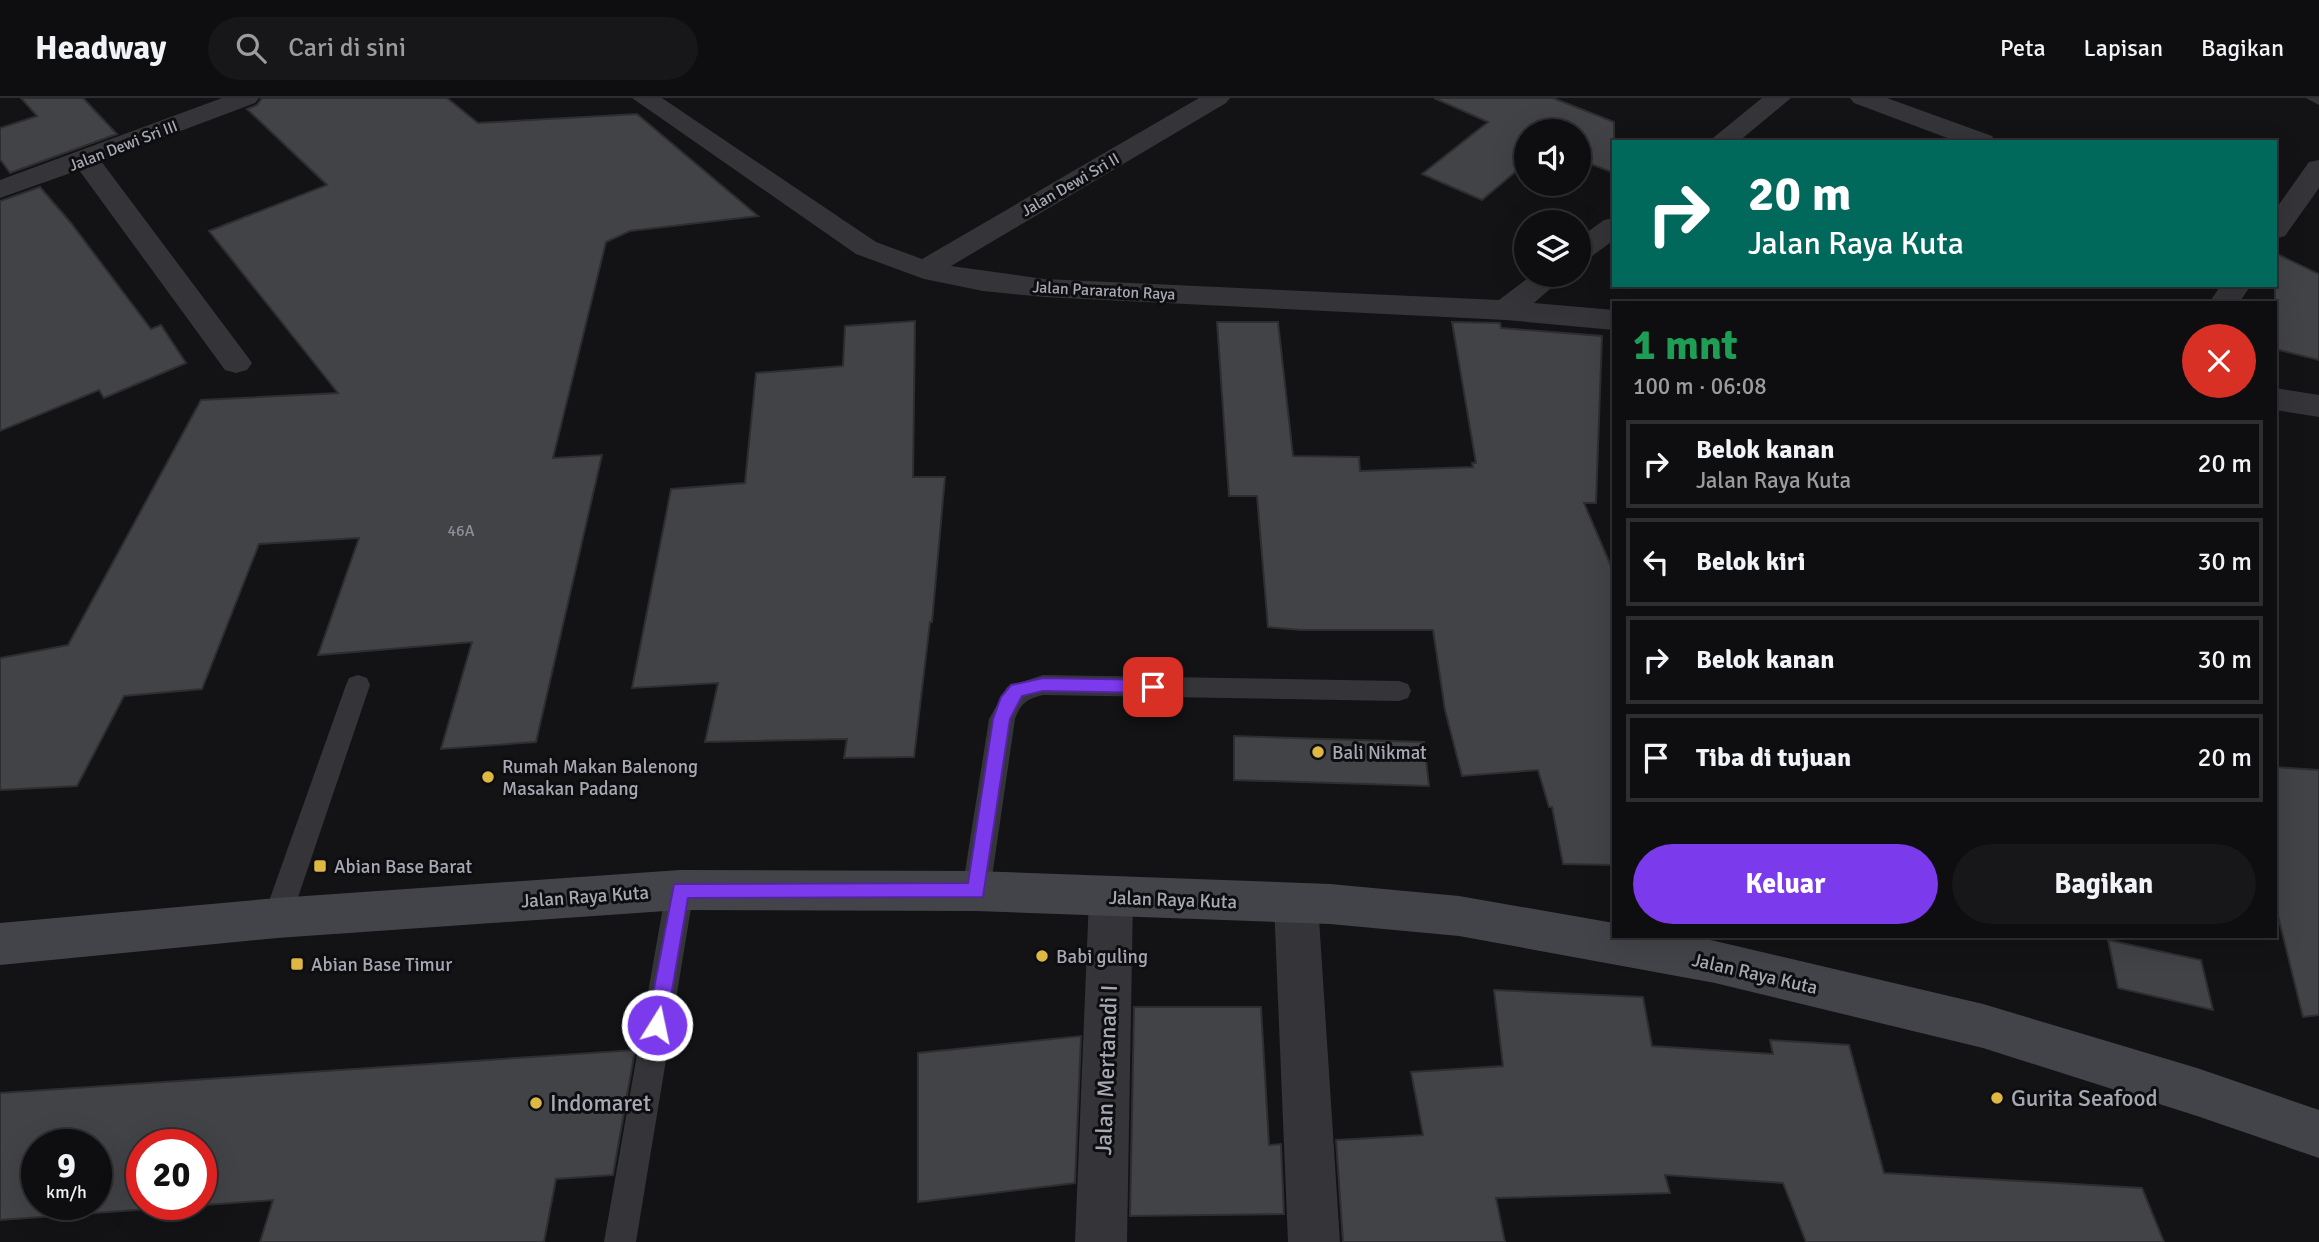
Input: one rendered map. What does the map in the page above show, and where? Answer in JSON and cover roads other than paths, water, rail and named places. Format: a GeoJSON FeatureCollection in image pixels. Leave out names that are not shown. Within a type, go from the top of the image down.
{"type":"FeatureCollection","features":[{"type":"Feature","properties":{"kind":"main road","name":"Jalan Raya Kuta"},"geometry":{"type":"LineString","coordinates":[[0,944],[277,918],[680,890],[976,891],[1296,903],[1459,916],[1715,962],[1983,1026],[2197,1092],[2319,1134]]}},
{"type":"Feature","properties":{"kind":"street","name":"Jalan Dewi Sri III"},"geometry":{"type":"LineString","coordinates":[[2,187],[86,160],[246,98]]}},
{"type":"Feature","properties":{"kind":"street","name":"Jalan Pararaton Raya"},"geometry":{"type":"LineString","coordinates":[[645,98],[866,248],[923,270],[983,282],[1044,288],[1506,310],[1612,320]]}},
{"type":"Feature","properties":{"kind":"street","name":"Jalan Dewi Sri II"},"geometry":{"type":"LineString","coordinates":[[923,270],[1217,98]]}},
{"type":"Feature","properties":{"kind":"street"},"geometry":{"type":"LineString","coordinates":[[1724,140],[1778,98]]}},
{"type":"Feature","properties":{"kind":"street"},"geometry":{"type":"LineString","coordinates":[[1863,98],[1978,140]]}},
{"type":"Feature","properties":{"kind":"street"},"geometry":{"type":"LineString","coordinates":[[86,160],[236,362]]}},
{"type":"Feature","properties":{"kind":"street"},"geometry":{"type":"LineString","coordinates":[[2277,227],[2319,168]]}},
{"type":"Feature","properties":{"kind":"street"},"geometry":{"type":"LineString","coordinates":[[1591,243],[1612,228]]}},
{"type":"Feature","properties":{"kind":"street"},"geometry":{"type":"LineString","coordinates":[[1506,310],[1536,287]]}},
{"type":"Feature","properties":{"kind":"street"},"geometry":{"type":"LineString","coordinates":[[2277,399],[2319,406]]}},
{"type":"Feature","properties":{"kind":"street","name":"Jalan Mertanadi I"},"geometry":{"type":"LineString","coordinates":[[1101,1242],[1111,898]]}},
{"type":"Feature","properties":{"kind":"street"},"geometry":{"type":"LineString","coordinates":[[1296,903],[1314,1242]]}},
{"type":"Feature","properties":{"kind":"lane"},"geometry":{"type":"LineString","coordinates":[[277,918],[358,685]]}},
{"type":"Feature","properties":{"kind":"lane"},"geometry":{"type":"LineString","coordinates":[[976,891],[1002,719],[1007,702],[1017,690],[1043,685],[1399,691]]}},
{"type":"Feature","properties":{"kind":"lane"},"geometry":{"type":"LineString","coordinates":[[620,1242],[680,890]]}},
{"type":"Feature","properties":{"kind":"place","name":"Bali Nikmat"},"geometry":{"type":"Point","coordinates":[1318,752]}},
{"type":"Feature","properties":{"kind":"place","name":"Rumah Makan Balenong Masakan Padang"},"geometry":{"type":"Point","coordinates":[488,777]}},
{"type":"Feature","properties":{"kind":"place","name":"Abian Base Barat"},"geometry":{"type":"Point","coordinates":[320,866]}},
{"type":"Feature","properties":{"kind":"place","name":"Babi guling"},"geometry":{"type":"Point","coordinates":[1042,956]}},
{"type":"Feature","properties":{"kind":"place","name":"Abian Base Timur"},"geometry":{"type":"Point","coordinates":[297,964]}},
{"type":"Feature","properties":{"kind":"place","name":"Gurita Seafood"},"geometry":{"type":"Point","coordinates":[1997,1098]}},
{"type":"Feature","properties":{"kind":"place","name":"Indomaret"},"geometry":{"type":"Point","coordinates":[536,1103]}}]}
